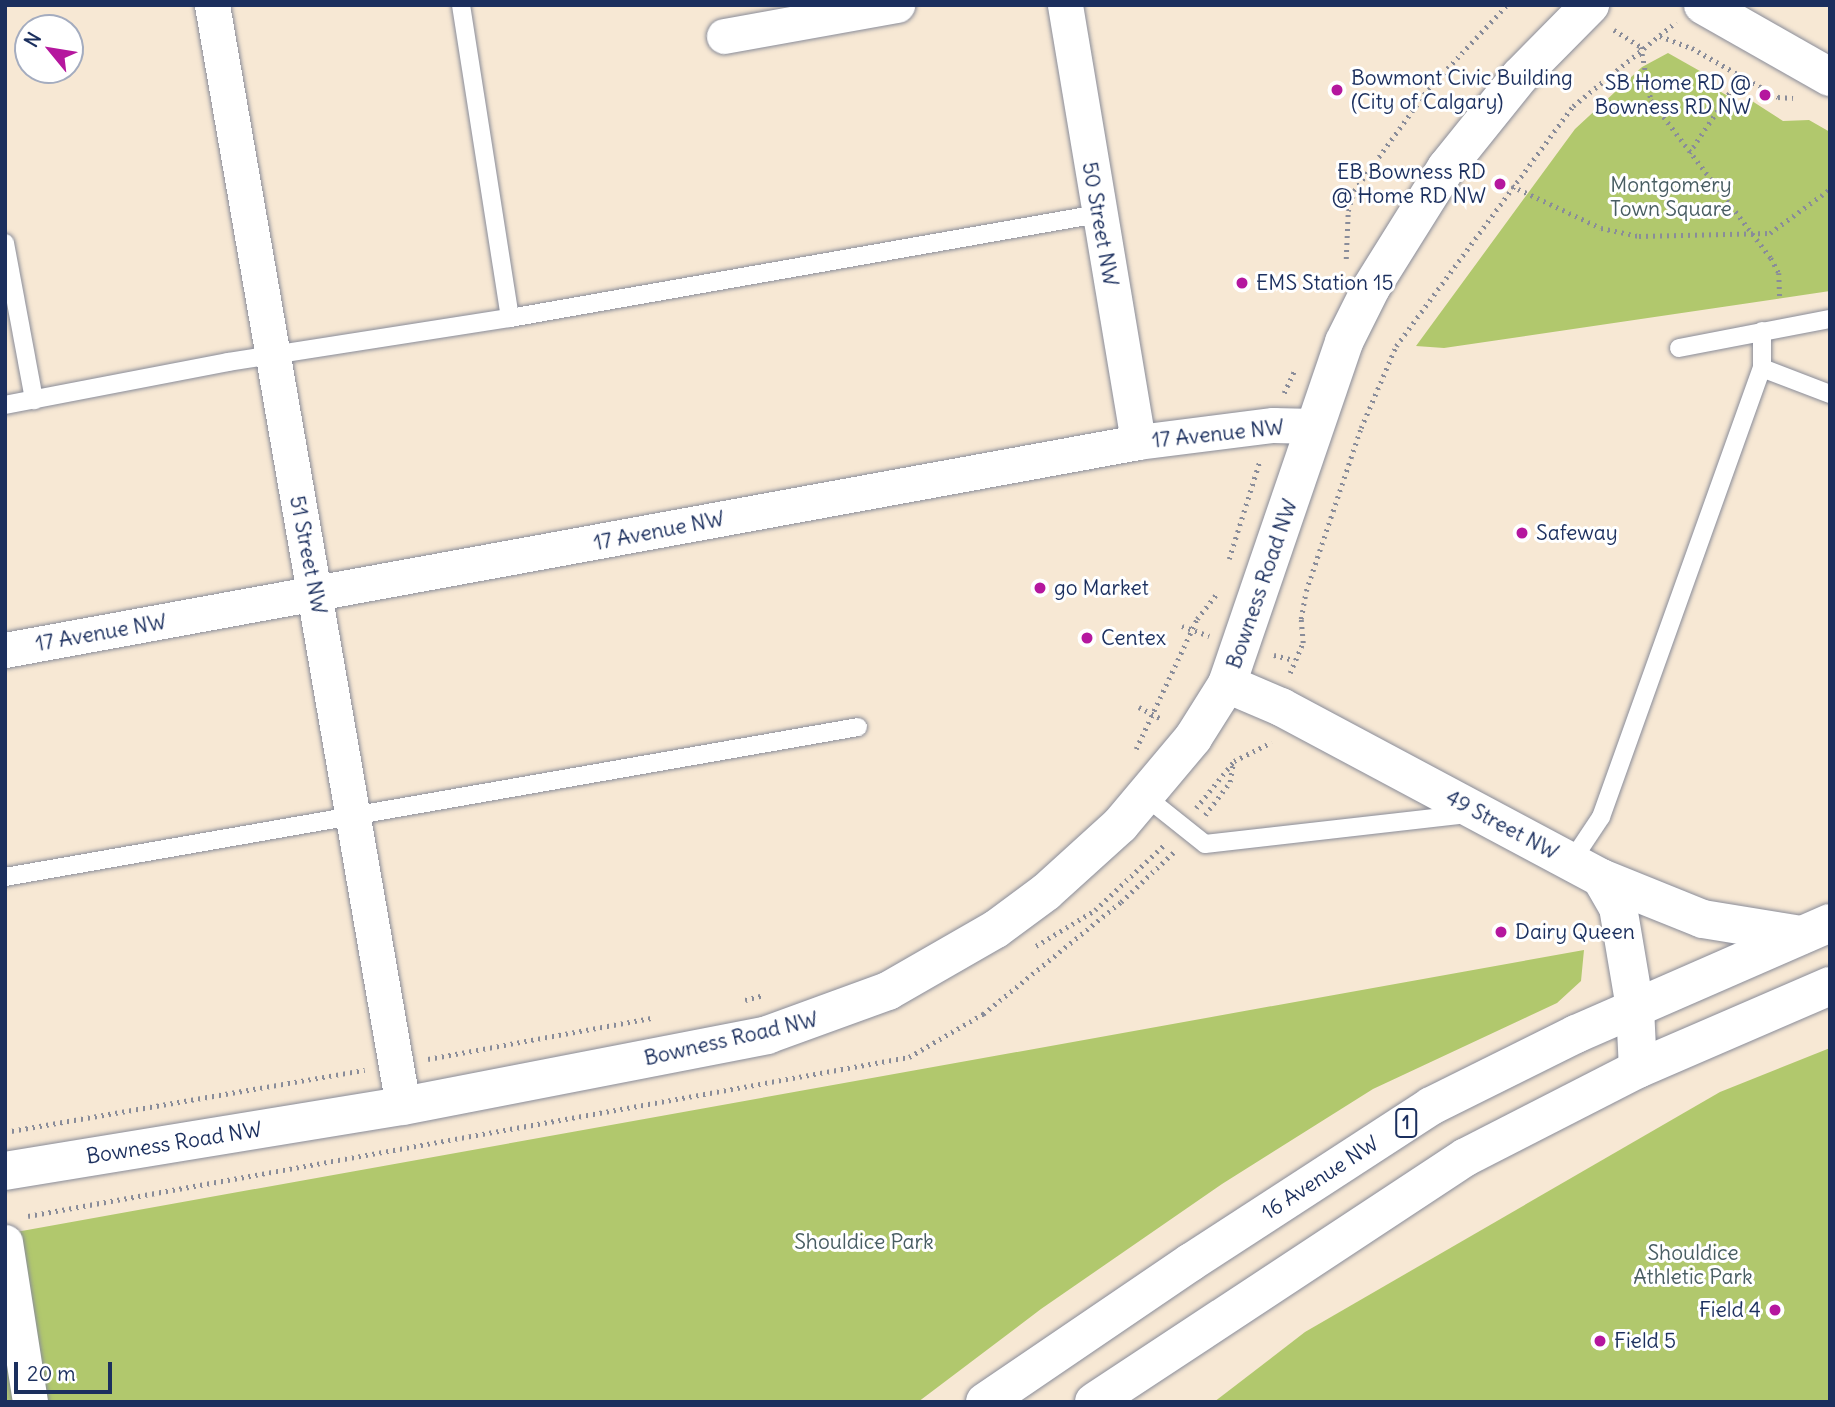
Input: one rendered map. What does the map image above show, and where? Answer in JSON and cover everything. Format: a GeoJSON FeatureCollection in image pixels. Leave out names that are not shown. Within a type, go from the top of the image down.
{"type":"FeatureCollection","features":[{"type":"Feature","properties":{"kind":"main road","name":"Bowness Road NW"},"geometry":{"type":"LineString","coordinates":[[5,1171],[403,1106],[766,1035],[830,1015],[899,985],[996,929],[1093,851],[1146,797],[1227,684],[1344,342],[1404,230],[1446,169],[1520,76],[1590,5]]}},
{"type":"Feature","properties":{"kind":"main road"},"geometry":{"type":"LineString","coordinates":[[1703,5],[1816,88]]}},
{"type":"Feature","properties":{"kind":"main road","name":"49 Street NW"},"geometry":{"type":"LineString","coordinates":[[1227,684],[1281,707],[1586,870],[1703,919],[1816,929]]}},
{"type":"Feature","properties":{"kind":"main road"},"geometry":{"type":"LineString","coordinates":[[1586,870],[1618,907],[1635,1008],[1638,1069]]}},
{"type":"Feature","properties":{"kind":"main road","name":"16 Avenue NW"},"geometry":{"type":"LineString","coordinates":[[985,1402],[1191,1262],[1431,1106],[1635,1008],[1816,929]]}},
{"type":"Feature","properties":{"kind":"main road"},"geometry":{"type":"LineString","coordinates":[[1094,1402],[1466,1157],[1638,1069],[1830,986]]}},
{"type":"Feature","properties":{"kind":"street","name":"51 Street NW"},"geometry":{"type":"LineString","coordinates":[[212,5],[270,355],[316,595],[403,1106]]}},
{"type":"Feature","properties":{"kind":"street"},"geometry":{"type":"LineString","coordinates":[[724,36],[897,5]]}},
{"type":"Feature","properties":{"kind":"street","name":"50 Street NW"},"geometry":{"type":"LineString","coordinates":[[1065,5],[1138,442]]}},
{"type":"Feature","properties":{"kind":"street","name":"17 Avenue NW"},"geometry":{"type":"LineString","coordinates":[[5,650],[1138,442],[1273,425],[1315,426]]}},
{"type":"Feature","properties":{"kind":"street"},"geometry":{"type":"LineString","coordinates":[[5,1242],[30,1402]]}},
{"type":"Feature","properties":{"kind":"lane"},"geometry":{"type":"LineString","coordinates":[[461,5],[510,318]]}},
{"type":"Feature","properties":{"kind":"lane"},"geometry":{"type":"LineString","coordinates":[[5,405],[270,355],[510,318],[1098,214]]}},
{"type":"Feature","properties":{"kind":"lane"},"geometry":{"type":"LineString","coordinates":[[5,243],[34,400]]}},
{"type":"Feature","properties":{"kind":"lane"},"geometry":{"type":"LineString","coordinates":[[1679,348],[1830,319]]}},
{"type":"Feature","properties":{"kind":"lane"},"geometry":{"type":"LineString","coordinates":[[1586,870],[1601,817],[1762,368],[1762,331]]}},
{"type":"Feature","properties":{"kind":"lane"},"geometry":{"type":"LineString","coordinates":[[1762,368],[1830,394]]}},
{"type":"Feature","properties":{"kind":"lane"},"geometry":{"type":"LineString","coordinates":[[5,877],[858,727]]}},
{"type":"Feature","properties":{"kind":"lane"},"geometry":{"type":"LineString","coordinates":[[1146,797],[1205,844],[1479,813]]}},
{"type":"Feature","properties":{"kind":"path"},"geometry":{"type":"LineString","coordinates":[[1341,271],[1354,191],[1428,89],[1507,5]]}},
{"type":"Feature","properties":{"kind":"path"},"geometry":{"type":"LineString","coordinates":[[1294,660],[1303,643],[1301,619],[1310,578],[1361,428],[1396,346],[1573,106],[1641,47],[1659,36],[1672,38],[1778,97],[1816,88]]}},
{"type":"Feature","properties":{"kind":"path"},"geometry":{"type":"LineString","coordinates":[[1641,47],[1651,100],[1779,273],[1780,300]]}},
{"type":"Feature","properties":{"kind":"path"},"geometry":{"type":"LineString","coordinates":[[1689,153],[1734,86]]}},
{"type":"Feature","properties":{"kind":"path"},"geometry":{"type":"LineString","coordinates":[[1512,186],[1601,228],[1639,236],[1754,236],[1770,233],[1830,189]]}},
{"type":"Feature","properties":{"kind":"path"},"geometry":{"type":"LineString","coordinates":[[1282,398],[1300,358]]}},
{"type":"Feature","properties":{"kind":"path"},"geometry":{"type":"LineString","coordinates":[[1225,571],[1252,484]]}},
{"type":"Feature","properties":{"kind":"path"},"geometry":{"type":"LineString","coordinates":[[1132,757],[1197,619],[1216,597],[1221,584]]}},
{"type":"Feature","properties":{"kind":"path"},"geometry":{"type":"LineString","coordinates":[[1234,761],[1273,742]]}},
{"type":"Feature","properties":{"kind":"path"},"geometry":{"type":"LineString","coordinates":[[734,1002],[769,994]]}},
{"type":"Feature","properties":{"kind":"path"},"geometry":{"type":"LineString","coordinates":[[422,1060],[663,1016]]}},
{"type":"Feature","properties":{"kind":"path"},"geometry":{"type":"LineString","coordinates":[[5,1132],[366,1070]]}},
{"type":"Feature","properties":{"kind":"green space","name":"Montgomery Town Square"},"geometry":{"type":"Polygon","coordinates":[[[1668,53],[1714,79],[1711,86],[1748,108],[1752,101],[1783,121],[1809,120],[1830,132],[1830,291],[1444,348],[1416,346],[1575,129],[1642,67],[1668,53]]]}},
{"type":"Feature","properties":{"kind":"green space","name":"Shouldice Park"},"geometry":{"type":"Polygon","coordinates":[[[1584,950],[1581,981],[1557,1003],[1373,1089],[1222,1184],[1041,1309],[918,1402],[5,1402],[5,1234],[1584,950]]]}},
{"type":"Feature","properties":{"kind":"green space","name":"Shouldice Athletic Park"},"geometry":{"type":"Polygon","coordinates":[[[1830,1048],[1830,1402],[1214,1402],[1305,1332],[1720,1092],[1830,1048]]]}},
{"type":"Feature","properties":{"kind":"place","name":"Bowmont Civic Building (City of Calgary)"},"geometry":{"type":"Point","coordinates":[1337,90]}},
{"type":"Feature","properties":{"kind":"place","name":"SB Home RD @ Bowness RD NW"},"geometry":{"type":"Point","coordinates":[1765,95]}},
{"type":"Feature","properties":{"kind":"place","name":"EB Bowness RD @ Home RD NW"},"geometry":{"type":"Point","coordinates":[1500,184]}},
{"type":"Feature","properties":{"kind":"place","name":"EMS Station 15"},"geometry":{"type":"Point","coordinates":[1242,283]}},
{"type":"Feature","properties":{"kind":"place","name":"Safeway"},"geometry":{"type":"Point","coordinates":[1522,533]}},
{"type":"Feature","properties":{"kind":"place","name":"go Market"},"geometry":{"type":"Point","coordinates":[1040,588]}},
{"type":"Feature","properties":{"kind":"place","name":"Centex"},"geometry":{"type":"Point","coordinates":[1087,638]}},
{"type":"Feature","properties":{"kind":"place","name":"Dairy Queen"},"geometry":{"type":"Point","coordinates":[1501,932]}},
{"type":"Feature","properties":{"kind":"place","name":"Field 4"},"geometry":{"type":"Point","coordinates":[1775,1310]}},
{"type":"Feature","properties":{"kind":"place","name":"Field 5"},"geometry":{"type":"Point","coordinates":[1600,1341]}}]}
